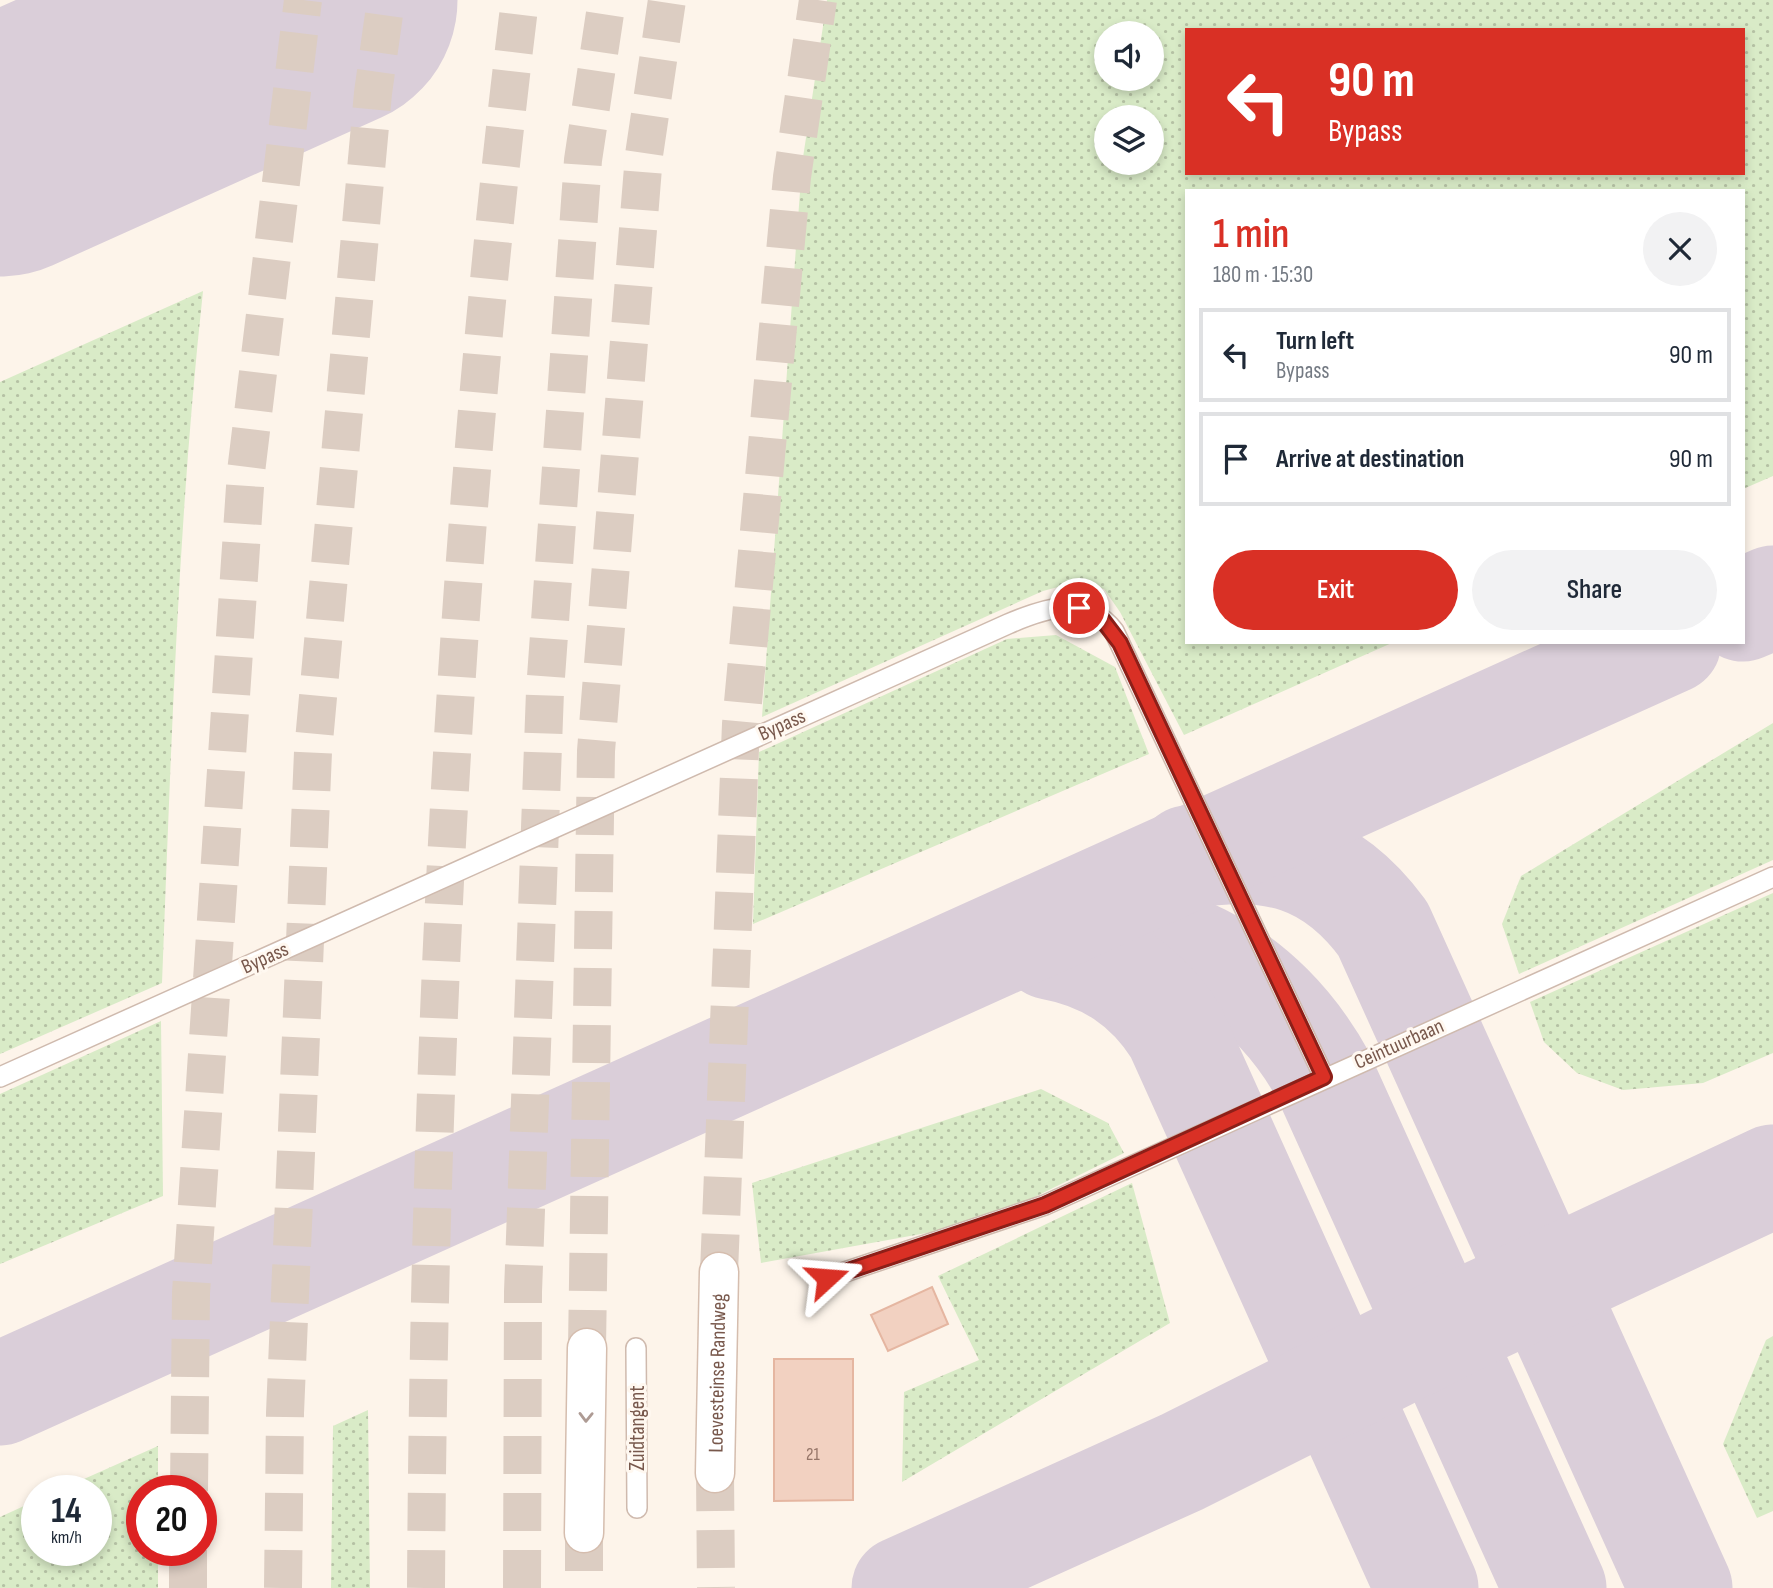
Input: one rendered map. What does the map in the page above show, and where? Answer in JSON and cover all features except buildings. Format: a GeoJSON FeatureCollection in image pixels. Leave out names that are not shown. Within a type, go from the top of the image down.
{"type":"FeatureCollection","features":[{"type":"Feature","properties":{"kind":"street","name":"Loevesteinse Randweg"},"geometry":{"type":"LineString","coordinates":[[715,1473],[719,1272]]}},
{"type":"Feature","properties":{"kind":"street"},"geometry":{"type":"LineString","coordinates":[[584,1533],[587,1348]]}},
{"type":"Feature","properties":{"kind":"lane","name":"Bypass"},"geometry":{"type":"LineString","coordinates":[[0,1077],[995,630],[1040,612],[1067,607],[1098,614],[1114,631],[1324,1077]]}},
{"type":"Feature","properties":{"kind":"lane","name":"Ceintuurbaan"},"geometry":{"type":"LineString","coordinates":[[827,1278],[1045,1205],[1773,877]]}},
{"type":"Feature","properties":{"kind":"lane","name":"Zuidtangent"},"geometry":{"type":"LineString","coordinates":[[636,1349],[637,1508]]}},
{"type":"Feature","properties":{"kind":"green space"},"geometry":{"type":"Polygon","coordinates":[[[827,0],[1773,0],[1773,476],[1745,488],[1745,189],[1185,189],[1185,644],[1389,644],[1184,735],[1120,612],[1104,589],[1073,583],[1043,591],[762,717],[802,164],[827,0]]]}},
{"type":"Feature","properties":{"kind":"green space"},"geometry":{"type":"Polygon","coordinates":[[[203,291],[181,550],[162,983],[0,1054],[0,382],[203,291]]]}},
{"type":"Feature","properties":{"kind":"green space"},"geometry":{"type":"Polygon","coordinates":[[[1056,635],[1115,667],[1149,754],[753,924],[759,752],[1007,639],[1056,635]]]}},
{"type":"Feature","properties":{"kind":"green space"},"geometry":{"type":"Polygon","coordinates":[[[1773,723],[1773,860],[1519,974],[1502,924],[1521,876],[1773,723]]]}},
{"type":"Feature","properties":{"kind":"green space"},"geometry":{"type":"Polygon","coordinates":[[[1773,893],[1773,1053],[1703,1083],[1623,1090],[1577,1073],[1544,1042],[1530,1002],[1773,893]]]}},
{"type":"Feature","properties":{"kind":"green space"},"geometry":{"type":"Polygon","coordinates":[[[161,1021],[163,1196],[0,1264],[0,1094],[161,1021]]]}},
{"type":"Feature","properties":{"kind":"green space"},"geometry":{"type":"Polygon","coordinates":[[[1041,1089],[1108,1123],[1124,1153],[982,1223],[761,1263],[752,1183],[1041,1089]]]}},
{"type":"Feature","properties":{"kind":"green space"},"geometry":{"type":"Polygon","coordinates":[[[1132,1183],[1170,1323],[902,1482],[904,1392],[979,1360],[938,1276],[1132,1183]]]}},
{"type":"Feature","properties":{"kind":"green space"},"geometry":{"type":"Polygon","coordinates":[[[1773,1336],[1773,1511],[1757,1518],[1723,1444],[1766,1340],[1773,1336]]]}},
{"type":"Feature","properties":{"kind":"green space"},"geometry":{"type":"Polygon","coordinates":[[[368,1410],[370,1588],[331,1588],[333,1426],[368,1410]]]}},
{"type":"Feature","properties":{"kind":"green space"},"geometry":{"type":"Polygon","coordinates":[[[158,1446],[158,1475],[126,1475],[126,1566],[158,1566],[158,1588],[0,1588],[0,1517],[21,1507],[21,1566],[112,1566],[112,1475],[93,1475],[158,1446]]]}},
{"type":"Feature","properties":{"kind":"taxiway"},"geometry":{"type":"LineString","coordinates":[[1745,609],[1773,597]]}},
{"type":"Feature","properties":{"kind":"taxiway"},"geometry":{"type":"LineString","coordinates":[[0,1394],[1666,644]]}},
{"type":"Feature","properties":{"kind":"taxiway"},"geometry":{"type":"LineString","coordinates":[[1188,857],[1247,853],[1273,855],[1298,862],[1321,872],[1342,886],[1383,929],[1681,1588]]}},
{"type":"Feature","properties":{"kind":"taxiway"},"geometry":{"type":"LineString","coordinates":[[1032,935],[1078,929],[1122,931],[1164,940],[1202,956],[1238,978],[1271,1005],[1299,1039],[1324,1077],[1555,1588]]}},
{"type":"Feature","properties":{"kind":"taxiway"},"geometry":{"type":"LineString","coordinates":[[1050,948],[1089,959],[1122,976],[1151,1000],[1176,1032],[1427,1588]]}},
{"type":"Feature","properties":{"kind":"taxiway"},"geometry":{"type":"LineString","coordinates":[[903,1588],[1182,1462],[1471,1317],[1773,1176]]}},
{"type":"Feature","properties":{"kind":"runway"},"geometry":{"type":"LineString","coordinates":[[0,148],[329,0]]}},
{"type":"Feature","properties":{"kind":"tunnel"},"geometry":{"type":"LineString","coordinates":[[189,1475],[191,1293],[246,472],[303,0]]}},
{"type":"Feature","properties":{"kind":"tunnel"},"geometry":{"type":"LineString","coordinates":[[283,1588],[285,1413],[313,752],[373,93],[386,0]]}},
{"type":"Feature","properties":{"kind":"tunnel"},"geometry":{"type":"LineString","coordinates":[[426,1588],[433,1190],[450,792],[478,396],[520,0]]}},
{"type":"Feature","properties":{"kind":"tunnel"},"geometry":{"type":"LineString","coordinates":[[522,1588],[523,1292],[545,691],[583,160],[607,0]]}},
{"type":"Feature","properties":{"kind":"tunnel"},"geometry":{"type":"LineString","coordinates":[[587,1348],[596,751],[644,155],[667,0]]}},
{"type":"Feature","properties":{"kind":"tunnel"},"geometry":{"type":"LineString","coordinates":[[719,1272],[741,724],[792,177],[818,0]]}},
{"type":"Feature","properties":{"kind":"tunnel"},"geometry":{"type":"LineString","coordinates":[[715,1473],[716,1588]]}},
{"type":"Feature","properties":{"kind":"tunnel"},"geometry":{"type":"LineString","coordinates":[[584,1533],[584,1588]]}},
{"type":"Feature","properties":{"kind":"tunnel"},"geometry":{"type":"LineString","coordinates":[[188,1566],[188,1588]]}},
{"type":"Feature","properties":{"kind":"route"},"geometry":{"type":"LineString","coordinates":[[827,1278],[1045,1205],[1324,1077],[1114,631],[1098,614],[1079,608]]}}]}
